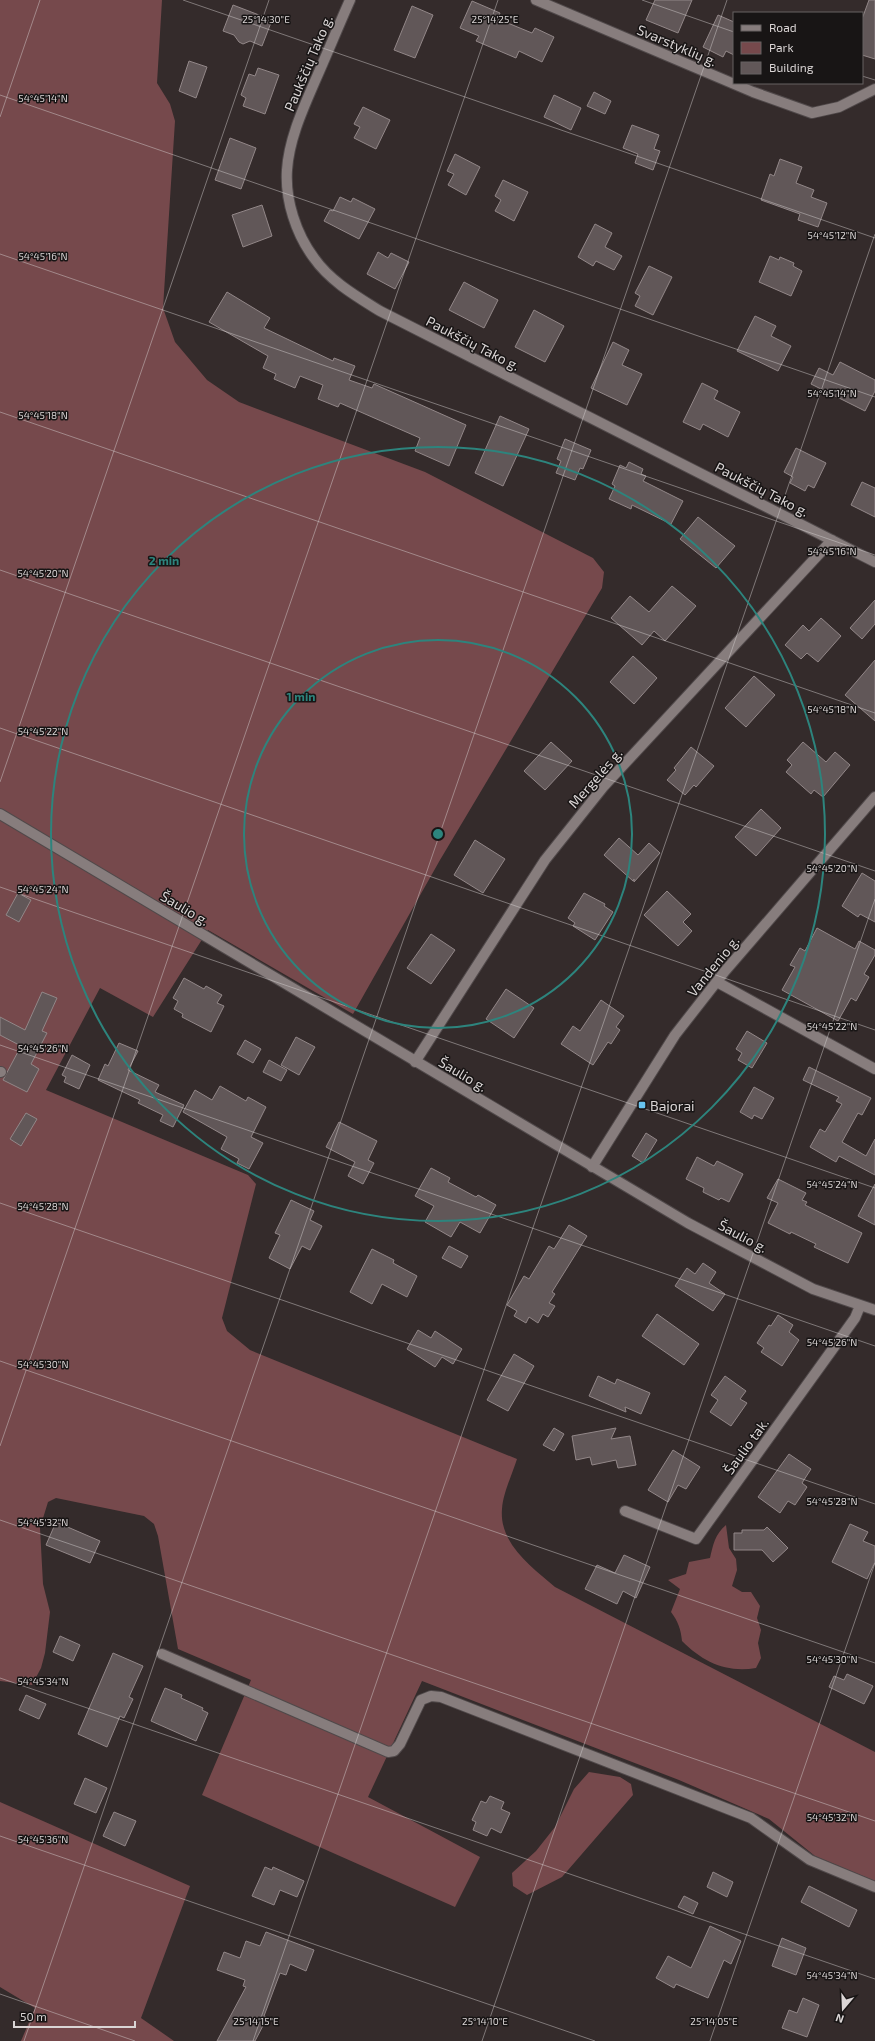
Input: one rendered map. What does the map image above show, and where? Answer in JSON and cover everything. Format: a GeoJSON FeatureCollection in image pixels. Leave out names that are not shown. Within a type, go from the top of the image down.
{"type":"FeatureCollection","features":[{"type":"Feature","properties":{"kind":"street","name":"Paukščių Tako g."},"geometry":{"type":"LineString","coordinates":[[350,0],[298,120],[287,170],[292,214],[314,259],[341,285],[380,311],[875,562]]}},
{"type":"Feature","properties":{"kind":"street","name":"Svarstyklių g."},"geometry":{"type":"LineString","coordinates":[[536,0],[733,84]]}},
{"type":"Feature","properties":{"kind":"street","name":"Svarstyklių g."},"geometry":{"type":"LineString","coordinates":[[734,84],[812,113],[839,107],[875,89]]}},
{"type":"Feature","properties":{"kind":"street","name":"Mergelės g."},"geometry":{"type":"LineString","coordinates":[[415,1062],[550,853],[604,786],[832,540]]}},
{"type":"Feature","properties":{"kind":"street","name":"Vandenio g."},"geometry":{"type":"LineString","coordinates":[[592,1167],[675,1035],[717,982],[875,797]]}},
{"type":"Feature","properties":{"kind":"street","name":"Šaulio g."},"geometry":{"type":"LineString","coordinates":[[0,814],[592,1167],[755,1259],[813,1289],[875,1310]]}},
{"type":"Feature","properties":{"kind":"street"},"geometry":{"type":"LineString","coordinates":[[717,982],[875,1069]]}},
{"type":"Feature","properties":{"kind":"street","name":"Šaulio tak."},"geometry":{"type":"LineString","coordinates":[[625,1512],[696,1539],[855,1318],[860,1306]]}},
{"type":"Feature","properties":{"kind":"street"},"geometry":{"type":"LineString","coordinates":[[162,1654],[388,1752],[394,1751],[400,1744],[421,1700],[430,1696],[441,1697],[751,1818],[810,1860],[875,1887]]}},
{"type":"Feature","properties":{"kind":"green space"},"geometry":{"type":"Polygon","coordinates":[[[0,0],[162,0],[157,83],[170,104],[175,121],[163,308],[175,342],[207,380],[239,402],[425,472],[593,558],[604,572],[602,588],[440,860],[353,1014],[208,930],[153,1017],[100,988],[46,1090],[248,1175],[256,1184],[222,1318],[227,1331],[250,1350],[517,1459],[506,1490],[502,1509],[502,1522],[511,1544],[519,1554],[527,1563],[555,1587],[875,1752],[875,1881],[815,1856],[769,1819],[679,1780],[422,1681],[368,1797],[480,1857],[455,1907],[202,1795],[251,1680],[178,1649],[158,1536],[154,1524],[144,1516],[56,1498],[48,1502],[40,1528],[43,1584],[50,1612],[45,1653],[41,1668],[32,1685],[0,1681],[0,0]]]}},
{"type":"Feature","properties":{"kind":"green space"},"geometry":{"type":"Polygon","coordinates":[[[726,1525],[729,1548],[736,1559],[737,1570],[732,1586],[742,1592],[751,1592],[760,1606],[757,1618],[761,1630],[758,1643],[761,1658],[756,1668],[735,1669],[725,1667],[698,1655],[682,1641],[679,1626],[671,1612],[680,1589],[668,1580],[686,1574],[689,1562],[710,1558],[713,1544],[719,1532],[726,1525]]]}},
{"type":"Feature","properties":{"kind":"green space"},"geometry":{"type":"Polygon","coordinates":[[[589,1772],[620,1777],[631,1784],[633,1795],[562,1877],[527,1895],[513,1886],[512,1873],[536,1851],[555,1827],[574,1789],[589,1772]]]}},
{"type":"Feature","properties":{"kind":"green space"},"geometry":{"type":"Polygon","coordinates":[[[0,1802],[190,1886],[141,2018],[174,2041],[21,2041],[35,2008],[0,1987],[0,1802]]]}},
{"type":"Feature","properties":{"kind":"building"},"geometry":{"type":"Polygon","coordinates":[[[655,0],[692,0],[678,33],[646,20],[655,0]]]}},
{"type":"Feature","properties":{"kind":"building"},"geometry":{"type":"Polygon","coordinates":[[[869,0],[875,0],[875,59],[863,55],[863,16],[869,0]]]}},
{"type":"Feature","properties":{"kind":"building"},"geometry":{"type":"Polygon","coordinates":[[[472,1],[500,13],[498,19],[532,33],[535,28],[554,37],[542,62],[519,51],[516,58],[476,41],[479,36],[460,28],[472,1]]]}},
{"type":"Feature","properties":{"kind":"building"},"geometry":{"type":"Polygon","coordinates":[[[233,5],[272,20],[262,46],[250,41],[243,44],[239,42],[234,35],[223,31],[233,5]]]}},
{"type":"Feature","properties":{"kind":"building"},"geometry":{"type":"Polygon","coordinates":[[[412,6],[433,15],[415,58],[394,50],[412,6]]]}},
{"type":"Feature","properties":{"kind":"building"},"geometry":{"type":"Polygon","coordinates":[[[718,15],[733,22],[733,54],[726,51],[723,57],[703,47],[718,15]]]}},
{"type":"Feature","properties":{"kind":"building"},"geometry":{"type":"Polygon","coordinates":[[[189,61],[207,67],[196,98],[179,91],[189,61]]]}},
{"type":"Feature","properties":{"kind":"building"},"geometry":{"type":"Polygon","coordinates":[[[258,68],[279,75],[265,114],[243,106],[246,98],[241,95],[249,74],[255,76],[258,68]]]}},
{"type":"Feature","properties":{"kind":"building"},"geometry":{"type":"Polygon","coordinates":[[[594,92],[611,101],[605,114],[587,106],[594,92]]]}},
{"type":"Feature","properties":{"kind":"building"},"geometry":{"type":"Polygon","coordinates":[[[554,95],[581,108],[571,130],[544,117],[554,95]]]}},
{"type":"Feature","properties":{"kind":"building"},"geometry":{"type":"Polygon","coordinates":[[[363,107],[390,120],[376,149],[354,138],[360,127],[354,124],[363,107]]]}},
{"type":"Feature","properties":{"kind":"building"},"geometry":{"type":"Polygon","coordinates":[[[632,125],[659,135],[654,149],[660,151],[653,170],[635,163],[638,154],[623,148],[632,125]]]}},
{"type":"Feature","properties":{"kind":"building"},"geometry":{"type":"Polygon","coordinates":[[[230,138],[256,148],[241,189],[215,180],[230,138]]]}},
{"type":"Feature","properties":{"kind":"building"},"geometry":{"type":"Polygon","coordinates":[[[455,154],[480,167],[466,195],[448,185],[454,174],[447,171],[455,154]]]}},
{"type":"Feature","properties":{"kind":"building"},"geometry":{"type":"Polygon","coordinates":[[[780,159],[802,167],[796,183],[814,190],[811,197],[827,203],[818,227],[798,220],[800,214],[761,200],[770,174],[774,176],[780,159]]]}},
{"type":"Feature","properties":{"kind":"building"},"geometry":{"type":"Polygon","coordinates":[[[503,180],[528,192],[514,221],[495,211],[501,200],[495,196],[503,180]]]}},
{"type":"Feature","properties":{"kind":"building"},"geometry":{"type":"Polygon","coordinates":[[[340,197],[351,202],[353,198],[375,209],[359,239],[324,221],[330,210],[333,211],[340,197]]]}},
{"type":"Feature","properties":{"kind":"building"},"geometry":{"type":"Polygon","coordinates":[[[262,205],[272,236],[243,247],[232,215],[262,205]]]}},
{"type":"Feature","properties":{"kind":"building"},"geometry":{"type":"Polygon","coordinates":[[[595,224],[612,233],[605,247],[622,256],[614,270],[596,261],[593,266],[578,257],[595,224]]]}},
{"type":"Feature","properties":{"kind":"building"},"geometry":{"type":"Polygon","coordinates":[[[378,252],[388,258],[391,253],[409,262],[395,289],[367,274],[378,252]]]}},
{"type":"Feature","properties":{"kind":"building"},"geometry":{"type":"Polygon","coordinates":[[[770,256],[779,260],[780,257],[794,263],[793,266],[802,271],[791,296],[759,282],[770,256]]]}},
{"type":"Feature","properties":{"kind":"building"},"geometry":{"type":"Polygon","coordinates":[[[649,266],[672,277],[653,315],[635,306],[640,296],[635,293],[649,266]]]}},
{"type":"Feature","properties":{"kind":"building"},"geometry":{"type":"Polygon","coordinates":[[[464,282],[498,300],[484,328],[449,310],[464,282]]]}},
{"type":"Feature","properties":{"kind":"building"},"geometry":{"type":"Polygon","coordinates":[[[227,292],[270,318],[264,328],[333,361],[334,358],[355,366],[349,380],[372,388],[374,384],[466,425],[449,466],[415,451],[420,438],[340,403],[338,407],[318,399],[323,385],[300,376],[295,388],[274,379],[276,374],[263,368],[268,356],[209,322],[227,292]]]}},
{"type":"Feature","properties":{"kind":"building"},"geometry":{"type":"Polygon","coordinates":[[[534,310],[564,326],[545,362],[515,347],[534,310]]]}},
{"type":"Feature","properties":{"kind":"building"},"geometry":{"type":"Polygon","coordinates":[[[755,316],[776,326],[771,336],[791,346],[778,371],[737,351],[755,316]]]}},
{"type":"Feature","properties":{"kind":"building"},"geometry":{"type":"Polygon","coordinates":[[[613,342],[629,350],[622,365],[642,374],[627,405],[591,388],[613,342]]]}},
{"type":"Feature","properties":{"kind":"building"},"geometry":{"type":"Polygon","coordinates":[[[840,362],[875,380],[875,391],[865,411],[811,384],[819,368],[833,375],[840,362]]]}},
{"type":"Feature","properties":{"kind":"building"},"geometry":{"type":"Polygon","coordinates":[[[702,383],[718,391],[714,399],[740,412],[728,437],[703,424],[700,430],[683,422],[702,383]]]}},
{"type":"Feature","properties":{"kind":"building"},"geometry":{"type":"Polygon","coordinates":[[[500,416],[529,429],[503,486],[475,473],[500,416]]]}},
{"type":"Feature","properties":{"kind":"building"},"geometry":{"type":"Polygon","coordinates":[[[565,439],[591,450],[583,469],[580,468],[575,480],[556,473],[561,461],[557,459],[565,439]]]}},
{"type":"Feature","properties":{"kind":"building"},"geometry":{"type":"Polygon","coordinates":[[[796,448],[826,463],[814,488],[808,485],[805,491],[790,483],[793,477],[784,472],[796,448]]]}},
{"type":"Feature","properties":{"kind":"building"},"geometry":{"type":"Polygon","coordinates":[[[629,462],[643,469],[641,474],[646,476],[643,481],[683,501],[671,524],[632,505],[631,509],[609,499],[615,486],[612,484],[620,465],[626,468],[629,462]]]}},
{"type":"Feature","properties":{"kind":"building"},"geometry":{"type":"Polygon","coordinates":[[[862,482],[875,488],[875,517],[851,505],[862,482]]]}},
{"type":"Feature","properties":{"kind":"building"},"geometry":{"type":"Polygon","coordinates":[[[698,517],[735,546],[716,568],[680,539],[698,517]]]}},
{"type":"Feature","properties":{"kind":"building"},"geometry":{"type":"Polygon","coordinates":[[[672,586],[696,606],[665,641],[654,631],[642,645],[611,618],[630,596],[649,612],[672,586]]]}},
{"type":"Feature","properties":{"kind":"building"},"geometry":{"type":"Polygon","coordinates":[[[875,600],[875,624],[862,639],[850,628],[875,600]]]}},
{"type":"Feature","properties":{"kind":"building"},"geometry":{"type":"Polygon","coordinates":[[[821,618],[841,636],[818,662],[807,653],[801,659],[785,645],[803,625],[809,631],[821,618]]]}},
{"type":"Feature","properties":{"kind":"building"},"geometry":{"type":"Polygon","coordinates":[[[633,656],[657,678],[634,704],[610,682],[633,656]]]}},
{"type":"Feature","properties":{"kind":"building"},"geometry":{"type":"Polygon","coordinates":[[[875,660],[875,721],[845,695],[875,660]]]}},
{"type":"Feature","properties":{"kind":"building"},"geometry":{"type":"Polygon","coordinates":[[[754,676],[775,695],[746,727],[725,708],[754,676]]]}},
{"type":"Feature","properties":{"kind":"building"},"geometry":{"type":"Polygon","coordinates":[[[551,742],[572,761],[545,790],[524,771],[551,742]]]}},
{"type":"Feature","properties":{"kind":"building"},"geometry":{"type":"Polygon","coordinates":[[[803,742],[826,762],[835,752],[850,765],[823,797],[814,790],[811,794],[786,772],[792,765],[787,760],[803,742]]]}},
{"type":"Feature","properties":{"kind":"building"},"geometry":{"type":"Polygon","coordinates":[[[691,747],[714,766],[696,787],[694,785],[685,795],[667,780],[676,770],[674,768],[691,747]]]}},
{"type":"Feature","properties":{"kind":"building"},"geometry":{"type":"Polygon","coordinates":[[[761,809],[781,828],[756,856],[735,837],[761,809]]]}},
{"type":"Feature","properties":{"kind":"building"},"geometry":{"type":"Polygon","coordinates":[[[619,838],[638,855],[649,843],[660,853],[634,882],[634,879],[633,881],[604,855],[619,838]]]}},
{"type":"Feature","properties":{"kind":"building"},"geometry":{"type":"Polygon","coordinates":[[[475,840],[505,859],[483,893],[454,875],[475,840]]]}},
{"type":"Feature","properties":{"kind":"building"},"geometry":{"type":"Polygon","coordinates":[[[862,873],[875,881],[875,922],[860,914],[858,917],[842,906],[862,873]]]}},
{"type":"Feature","properties":{"kind":"building"},"geometry":{"type":"Polygon","coordinates":[[[667,891],[691,914],[683,922],[692,931],[678,946],[644,915],[667,891]]]}},
{"type":"Feature","properties":{"kind":"building"},"geometry":{"type":"Polygon","coordinates":[[[18,893],[31,900],[19,922],[6,915],[18,893]]]}},
{"type":"Feature","properties":{"kind":"building"},"geometry":{"type":"Polygon","coordinates":[[[584,893],[605,904],[604,906],[613,912],[595,940],[573,926],[575,923],[568,918],[584,893]]]}},
{"type":"Feature","properties":{"kind":"building"},"geometry":{"type":"Polygon","coordinates":[[[817,928],[855,949],[859,941],[875,950],[875,955],[864,974],[869,977],[856,1001],[851,998],[838,1021],[782,990],[795,967],[790,965],[800,948],[805,951],[817,928]]]}},
{"type":"Feature","properties":{"kind":"building"},"geometry":{"type":"Polygon","coordinates":[[[431,934],[455,950],[431,984],[407,968],[431,934]]]}},
{"type":"Feature","properties":{"kind":"building"},"geometry":{"type":"Polygon","coordinates":[[[184,978],[204,989],[206,986],[222,995],[217,1003],[224,1006],[211,1032],[182,1017],[183,1014],[174,1009],[178,1001],[173,998],[184,978]]]}},
{"type":"Feature","properties":{"kind":"building"},"geometry":{"type":"Polygon","coordinates":[[[506,989],[534,1008],[514,1038],[486,1019],[506,989]]]}},
{"type":"Feature","properties":{"kind":"building"},"geometry":{"type":"Polygon","coordinates":[[[42,992],[57,998],[42,1031],[47,1033],[31,1064],[39,1069],[27,1092],[3,1080],[21,1046],[0,1035],[0,1017],[25,1030],[42,992]]]}},
{"type":"Feature","properties":{"kind":"building"},"geometry":{"type":"Polygon","coordinates":[[[601,1000],[624,1016],[616,1027],[620,1030],[611,1044],[608,1042],[593,1065],[561,1044],[573,1026],[580,1031],[601,1000]]]}},
{"type":"Feature","properties":{"kind":"building"},"geometry":{"type":"Polygon","coordinates":[[[747,1031],[767,1043],[752,1068],[738,1060],[742,1053],[736,1049],[747,1031]]]}},
{"type":"Feature","properties":{"kind":"building"},"geometry":{"type":"Polygon","coordinates":[[[296,1037],[315,1047],[299,1075],[281,1065],[296,1037]]]}},
{"type":"Feature","properties":{"kind":"building"},"geometry":{"type":"Polygon","coordinates":[[[245,1040],[261,1049],[253,1063],[237,1054],[245,1040]]]}},
{"type":"Feature","properties":{"kind":"building"},"geometry":{"type":"Polygon","coordinates":[[[119,1043],[138,1051],[128,1070],[159,1085],[155,1092],[184,1105],[173,1127],[160,1121],[163,1115],[138,1103],[140,1100],[98,1080],[105,1064],[108,1066],[119,1043]]]}},
{"type":"Feature","properties":{"kind":"building"},"geometry":{"type":"Polygon","coordinates":[[[72,1055],[90,1065],[79,1089],[64,1082],[66,1077],[62,1075],[72,1055]]]}},
{"type":"Feature","properties":{"kind":"building"},"geometry":{"type":"Polygon","coordinates":[[[269,1060],[287,1070],[281,1081],[263,1072],[269,1060]]]}},
{"type":"Feature","properties":{"kind":"building"},"geometry":{"type":"Polygon","coordinates":[[[809,1067],[871,1098],[862,1115],[858,1113],[842,1142],[866,1156],[875,1139],[875,1175],[839,1156],[836,1162],[810,1147],[820,1129],[825,1132],[842,1104],[836,1101],[839,1097],[803,1080],[809,1067]]]}},
{"type":"Feature","properties":{"kind":"building"},"geometry":{"type":"Polygon","coordinates":[[[220,1086],[246,1101],[248,1097],[266,1107],[251,1137],[263,1143],[249,1169],[237,1163],[239,1159],[221,1149],[227,1137],[183,1112],[195,1090],[212,1100],[220,1086]]]}},
{"type":"Feature","properties":{"kind":"building"},"geometry":{"type":"Polygon","coordinates":[[[754,1087],[774,1098],[762,1119],[754,1115],[752,1119],[740,1112],[754,1087]]]}},
{"type":"Feature","properties":{"kind":"building"},"geometry":{"type":"Polygon","coordinates":[[[26,1113],[37,1119],[21,1146],[10,1139],[26,1113]]]}},
{"type":"Feature","properties":{"kind":"building"},"geometry":{"type":"Polygon","coordinates":[[[339,1122],[377,1141],[368,1160],[374,1163],[363,1184],[348,1176],[355,1162],[326,1147],[339,1122]]]}},
{"type":"Feature","properties":{"kind":"building"},"geometry":{"type":"Polygon","coordinates":[[[646,1133],[657,1140],[643,1163],[632,1156],[646,1133]]]}},
{"type":"Feature","properties":{"kind":"building"},"geometry":{"type":"Polygon","coordinates":[[[697,1157],[714,1166],[717,1161],[743,1174],[729,1202],[721,1198],[719,1200],[703,1192],[704,1188],[686,1179],[697,1157]]]}},
{"type":"Feature","properties":{"kind":"building"},"geometry":{"type":"Polygon","coordinates":[[[431,1168],[450,1178],[448,1182],[476,1197],[478,1195],[496,1205],[480,1233],[460,1222],[451,1237],[425,1222],[434,1206],[415,1196],[431,1168]]]}},
{"type":"Feature","properties":{"kind":"building"},"geometry":{"type":"Polygon","coordinates":[[[778,1179],[806,1193],[802,1200],[807,1202],[805,1205],[862,1233],[848,1263],[814,1247],[816,1244],[791,1232],[790,1234],[768,1223],[778,1203],[767,1198],[778,1179]]]}},
{"type":"Feature","properties":{"kind":"building"},"geometry":{"type":"Polygon","coordinates":[[[875,1184],[875,1225],[858,1216],[875,1184]]]}},
{"type":"Feature","properties":{"kind":"building"},"geometry":{"type":"Polygon","coordinates":[[[291,1200],[314,1211],[310,1220],[322,1226],[310,1250],[302,1246],[290,1269],[269,1258],[280,1235],[275,1233],[291,1200]]]}},
{"type":"Feature","properties":{"kind":"building"},"geometry":{"type":"Polygon","coordinates":[[[569,1225],[587,1236],[552,1292],[555,1294],[549,1303],[555,1306],[548,1317],[543,1314],[538,1323],[529,1317],[526,1323],[514,1316],[517,1311],[507,1305],[524,1276],[529,1279],[549,1246],[554,1249],[569,1225]]]}},
{"type":"Feature","properties":{"kind":"building"},"geometry":{"type":"Polygon","coordinates":[[[449,1246],[468,1256],[461,1268],[442,1258],[449,1246]]]}},
{"type":"Feature","properties":{"kind":"building"},"geometry":{"type":"Polygon","coordinates":[[[372,1249],[394,1260],[393,1263],[417,1276],[407,1297],[382,1284],[372,1304],[350,1292],[372,1249]]]}},
{"type":"Feature","properties":{"kind":"building"},"geometry":{"type":"Polygon","coordinates":[[[703,1263],[716,1272],[709,1283],[725,1294],[713,1311],[675,1286],[687,1268],[695,1274],[703,1263]]]}},
{"type":"Feature","properties":{"kind":"building"},"geometry":{"type":"Polygon","coordinates":[[[657,1314],[699,1344],[684,1365],[642,1336],[657,1314]]]}},
{"type":"Feature","properties":{"kind":"building"},"geometry":{"type":"Polygon","coordinates":[[[778,1315],[793,1325],[789,1332],[799,1340],[782,1366],[761,1352],[764,1348],[757,1343],[778,1315]]]}},
{"type":"Feature","properties":{"kind":"building"},"geometry":{"type":"Polygon","coordinates":[[[418,1330],[431,1338],[435,1331],[462,1349],[453,1364],[442,1357],[435,1367],[407,1349],[418,1330]]]}},
{"type":"Feature","properties":{"kind":"building"},"geometry":{"type":"Polygon","coordinates":[[[514,1354],[534,1366],[508,1411],[487,1400],[514,1354]]]}},
{"type":"Feature","properties":{"kind":"building"},"geometry":{"type":"Polygon","coordinates":[[[598,1376],[615,1384],[617,1379],[650,1393],[641,1414],[625,1407],[626,1412],[589,1396],[598,1376]]]}},
{"type":"Feature","properties":{"kind":"building"},"geometry":{"type":"Polygon","coordinates":[[[725,1376],[746,1391],[740,1399],[747,1403],[731,1426],[710,1412],[718,1400],[711,1395],[725,1376]]]}},
{"type":"Feature","properties":{"kind":"building"},"geometry":{"type":"Polygon","coordinates":[[[554,1428],[564,1434],[554,1451],[543,1445],[554,1428]]]}},
{"type":"Feature","properties":{"kind":"building"},"geometry":{"type":"Polygon","coordinates":[[[616,1428],[611,1439],[630,1436],[636,1465],[618,1468],[616,1460],[592,1465],[590,1457],[576,1460],[572,1436],[616,1428]]]}},
{"type":"Feature","properties":{"kind":"building"},"geometry":{"type":"Polygon","coordinates":[[[673,1450],[700,1467],[686,1489],[678,1485],[668,1502],[648,1490],[673,1450]]]}},
{"type":"Feature","properties":{"kind":"building"},"geometry":{"type":"Polygon","coordinates":[[[789,1454],[811,1469],[802,1483],[807,1487],[795,1505],[788,1501],[780,1513],[758,1497],[789,1454]]]}},
{"type":"Feature","properties":{"kind":"building"},"geometry":{"type":"Polygon","coordinates":[[[56,1522],[100,1541],[90,1563],[46,1545],[56,1522]]]}},
{"type":"Feature","properties":{"kind":"building"},"geometry":{"type":"Polygon","coordinates":[[[850,1524],[868,1532],[863,1541],[875,1546],[875,1562],[867,1579],[832,1562],[850,1524]]]}},
{"type":"Feature","properties":{"kind":"building"},"geometry":{"type":"Polygon","coordinates":[[[767,1527],[788,1548],[773,1562],[762,1550],[734,1550],[734,1533],[742,1533],[742,1530],[764,1530],[767,1527]]]}},
{"type":"Feature","properties":{"kind":"building"},"geometry":{"type":"Polygon","coordinates":[[[624,1555],[650,1567],[636,1598],[623,1591],[617,1604],[585,1589],[597,1565],[615,1573],[624,1555]]]}},
{"type":"Feature","properties":{"kind":"building"},"geometry":{"type":"Polygon","coordinates":[[[60,1636],[80,1645],[73,1661],[53,1652],[60,1636]]]}},
{"type":"Feature","properties":{"kind":"building"},"geometry":{"type":"Polygon","coordinates":[[[113,1653],[143,1666],[129,1697],[133,1699],[124,1718],[120,1716],[107,1747],[78,1734],[113,1653]]]}},
{"type":"Feature","properties":{"kind":"building"},"geometry":{"type":"Polygon","coordinates":[[[847,1674],[873,1686],[864,1704],[829,1687],[834,1676],[844,1680],[847,1674]]]}},
{"type":"Feature","properties":{"kind":"building"},"geometry":{"type":"Polygon","coordinates":[[[165,1688],[182,1695],[181,1698],[203,1708],[202,1710],[208,1713],[196,1741],[151,1721],[165,1688]]]}},
{"type":"Feature","properties":{"kind":"building"},"geometry":{"type":"Polygon","coordinates":[[[26,1695],[46,1704],[39,1719],[19,1710],[26,1695]]]}},
{"type":"Feature","properties":{"kind":"building"},"geometry":{"type":"Polygon","coordinates":[[[85,1778],[107,1788],[96,1813],[74,1804],[85,1778]]]}},
{"type":"Feature","properties":{"kind":"building"},"geometry":{"type":"Polygon","coordinates":[[[490,1796],[504,1802],[501,1809],[510,1813],[501,1833],[491,1828],[487,1836],[473,1830],[476,1822],[472,1820],[481,1801],[486,1803],[490,1796]]]}},
{"type":"Feature","properties":{"kind":"building"},"geometry":{"type":"Polygon","coordinates":[[[114,1812],[136,1821],[125,1846],[103,1836],[114,1812]]]}},
{"type":"Feature","properties":{"kind":"building"},"geometry":{"type":"Polygon","coordinates":[[[265,1867],[272,1870],[273,1867],[304,1881],[297,1897],[280,1890],[274,1905],[252,1896],[265,1867]]]}},
{"type":"Feature","properties":{"kind":"building"},"geometry":{"type":"Polygon","coordinates":[[[713,1872],[733,1882],[727,1897],[707,1887],[713,1872]]]}},
{"type":"Feature","properties":{"kind":"building"},"geometry":{"type":"Polygon","coordinates":[[[809,1886],[857,1910],[849,1927],[801,1902],[809,1886]]]}},
{"type":"Feature","properties":{"kind":"building"},"geometry":{"type":"Polygon","coordinates":[[[684,1896],[698,1903],[693,1914],[678,1907],[684,1896]]]}},
{"type":"Feature","properties":{"kind":"building"},"geometry":{"type":"Polygon","coordinates":[[[710,1926],[741,1941],[731,1964],[724,1960],[708,1998],[676,1984],[674,1988],[656,1978],[668,1956],[691,1968],[710,1926]]]}},
{"type":"Feature","properties":{"kind":"building"},"geometry":{"type":"Polygon","coordinates":[[[266,1932],[314,1950],[306,1971],[290,1964],[286,1975],[280,1973],[264,2016],[267,2018],[255,2041],[217,2041],[246,1987],[243,1986],[245,1980],[217,1970],[224,1952],[240,1958],[246,1941],[260,1946],[266,1932]]]}},
{"type":"Feature","properties":{"kind":"building"},"geometry":{"type":"Polygon","coordinates":[[[782,1938],[806,1948],[796,1975],[772,1966],[782,1938]]]}},
{"type":"Feature","properties":{"kind":"building"},"geometry":{"type":"Polygon","coordinates":[[[803,1998],[819,2005],[807,2037],[782,2028],[789,2010],[797,2013],[803,1998]]]}},
{"type":"Feature","properties":{"kind":"place","name":"Bajorai"},"geometry":{"type":"Point","coordinates":[642,1105]}}]}
